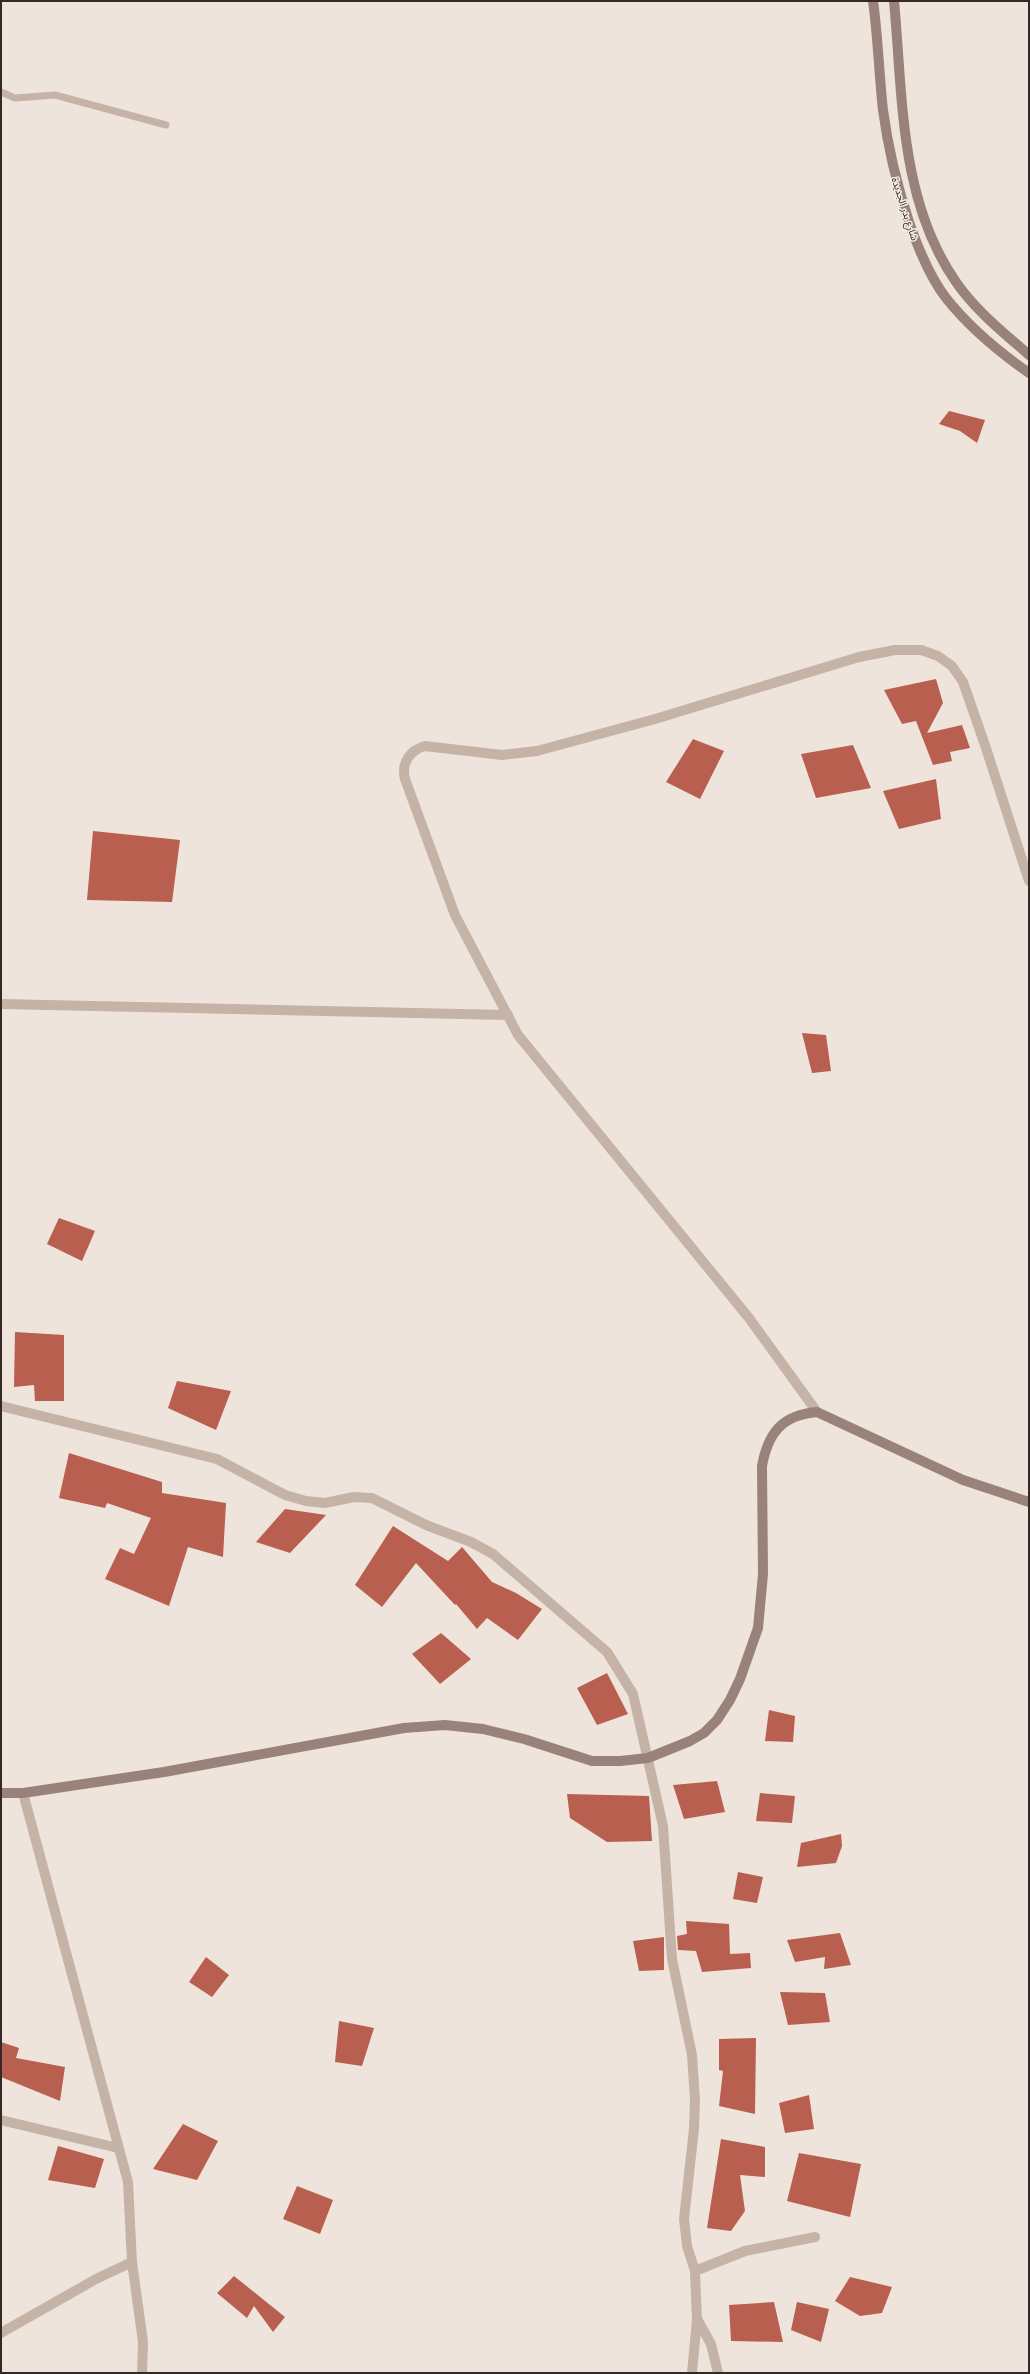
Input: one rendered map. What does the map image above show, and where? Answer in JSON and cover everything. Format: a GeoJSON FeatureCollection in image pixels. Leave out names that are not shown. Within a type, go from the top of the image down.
{"type":"FeatureCollection","features":[{"type":"Feature","properties":{"kind":"street","name":"شارع بدر الجديدة"},"geometry":{"type":"LineString","coordinates":[[873,1],[883,110],[894,175],[915,241],[932,277],[945,297],[988,341],[1029,373]]}},
{"type":"Feature","properties":{"kind":"street","name":"شارع بدر الجديدة"},"geometry":{"type":"LineString","coordinates":[[894,1],[906,137],[913,184],[925,223],[956,283],[982,312],[1029,355]]}},
{"type":"Feature","properties":{"kind":"street"},"geometry":{"type":"LineString","coordinates":[[1029,881],[986,745],[963,682],[952,666],[938,656],[921,650],[895,650],[859,657],[655,719],[537,751],[502,755],[425,746],[416,749],[408,756],[405,765],[405,779],[455,914],[518,1035],[749,1318],[817,1412],[963,1480],[1029,1502]]}},
{"type":"Feature","properties":{"kind":"street"},"geometry":{"type":"LineString","coordinates":[[1,1004],[508,1015]]}},
{"type":"Feature","properties":{"kind":"street"},"geometry":{"type":"LineString","coordinates":[[1,1406],[216,1459],[285,1495],[306,1501],[325,1503],[354,1497],[372,1498],[426,1524],[471,1542],[493,1554],[607,1652],[633,1694],[663,1826],[672,1959],[692,2055],[695,2100],[694,2129],[684,2219],[687,2246],[695,2271],[697,2320],[692,2373]]}},
{"type":"Feature","properties":{"kind":"street"},"geometry":{"type":"LineString","coordinates":[[1,1793],[22,1793],[164,1772],[404,1728],[445,1725],[483,1729],[592,1761],[620,1761],[648,1758],[704,1733],[717,1720],[733,1693],[758,1628],[763,1574],[762,1466],[765,1451],[771,1435],[781,1424],[793,1416],[817,1412]]}},
{"type":"Feature","properties":{"kind":"street"},"geometry":{"type":"LineString","coordinates":[[22,1793],[128,2182],[132,2262],[142,2342],[142,2373]]}},
{"type":"Feature","properties":{"kind":"street"},"geometry":{"type":"LineString","coordinates":[[1,2120],[118,2148]]}},
{"type":"Feature","properties":{"kind":"street"},"geometry":{"type":"LineString","coordinates":[[695,2271],[744,2251],[816,2237]]}},
{"type":"Feature","properties":{"kind":"street"},"geometry":{"type":"LineString","coordinates":[[1,2333],[96,2279],[132,2262]]}},
{"type":"Feature","properties":{"kind":"street"},"geometry":{"type":"LineString","coordinates":[[697,2320],[711,2344],[718,2373]]}},
{"type":"Feature","properties":{"kind":"lane"},"geometry":{"type":"LineString","coordinates":[[1,92],[15,98],[55,95],[166,125]]}},
{"type":"Feature","properties":{"kind":"building"},"geometry":{"type":"Polygon","coordinates":[[[949,411],[985,420],[977,443],[960,431],[939,424],[949,411]]]}},
{"type":"Feature","properties":{"kind":"building"},"geometry":{"type":"Polygon","coordinates":[[[936,679],[943,703],[927,733],[962,725],[970,748],[950,752],[952,761],[933,765],[916,721],[902,724],[884,690],[936,679]]]}},
{"type":"Feature","properties":{"kind":"building"},"geometry":{"type":"Polygon","coordinates":[[[693,739],[724,751],[700,799],[666,782],[693,739]]]}},
{"type":"Feature","properties":{"kind":"building"},"geometry":{"type":"Polygon","coordinates":[[[853,745],[871,788],[816,798],[801,754],[853,745]]]}},
{"type":"Feature","properties":{"kind":"building"},"geometry":{"type":"Polygon","coordinates":[[[936,779],[941,819],[899,829],[883,791],[936,779]]]}},
{"type":"Feature","properties":{"kind":"building"},"geometry":{"type":"Polygon","coordinates":[[[93,831],[180,840],[172,902],[87,900],[93,831]]]}},
{"type":"Feature","properties":{"kind":"building"},"geometry":{"type":"Polygon","coordinates":[[[802,1033],[826,1035],[831,1071],[812,1073],[802,1033]]]}},
{"type":"Feature","properties":{"kind":"building"},"geometry":{"type":"Polygon","coordinates":[[[59,1218],[95,1231],[82,1261],[47,1244],[59,1218]]]}},
{"type":"Feature","properties":{"kind":"building"},"geometry":{"type":"Polygon","coordinates":[[[15,1332],[64,1335],[64,1401],[35,1401],[34,1385],[14,1387],[15,1332]]]}},
{"type":"Feature","properties":{"kind":"building"},"geometry":{"type":"Polygon","coordinates":[[[177,1381],[231,1391],[216,1430],[168,1408],[177,1381]]]}},
{"type":"Feature","properties":{"kind":"building"},"geometry":{"type":"Polygon","coordinates":[[[69,1453],[162,1482],[162,1493],[226,1503],[223,1557],[188,1547],[169,1606],[105,1579],[120,1548],[134,1554],[151,1518],[107,1503],[105,1508],[59,1498],[69,1453]]]}},
{"type":"Feature","properties":{"kind":"building"},"geometry":{"type":"Polygon","coordinates":[[[285,1509],[326,1515],[290,1553],[256,1542],[285,1509]]]}},
{"type":"Feature","properties":{"kind":"building"},"geometry":{"type":"Polygon","coordinates":[[[393,1526],[448,1561],[462,1547],[492,1582],[516,1593],[542,1609],[518,1640],[487,1618],[477,1629],[456,1604],[455,1605],[416,1563],[382,1607],[355,1585],[393,1526]]]}},
{"type":"Feature","properties":{"kind":"building"},"geometry":{"type":"Polygon","coordinates":[[[441,1633],[471,1659],[440,1684],[412,1654],[441,1633]]]}},
{"type":"Feature","properties":{"kind":"building"},"geometry":{"type":"Polygon","coordinates":[[[607,1673],[628,1714],[597,1725],[577,1688],[607,1673]]]}},
{"type":"Feature","properties":{"kind":"building"},"geometry":{"type":"Polygon","coordinates":[[[769,1710],[795,1716],[793,1742],[765,1741],[769,1710]]]}},
{"type":"Feature","properties":{"kind":"building"},"geometry":{"type":"Polygon","coordinates":[[[717,1781],[725,1812],[684,1819],[673,1785],[717,1781]]]}},
{"type":"Feature","properties":{"kind":"building"},"geometry":{"type":"Polygon","coordinates":[[[760,1793],[795,1796],[792,1823],[756,1821],[760,1793]]]}},
{"type":"Feature","properties":{"kind":"building"},"geometry":{"type":"Polygon","coordinates":[[[567,1794],[649,1796],[652,1841],[607,1842],[570,1818],[567,1794]]]}},
{"type":"Feature","properties":{"kind":"building"},"geometry":{"type":"Polygon","coordinates":[[[841,1834],[842,1846],[836,1863],[797,1867],[801,1843],[841,1834]]]}},
{"type":"Feature","properties":{"kind":"building"},"geometry":{"type":"Polygon","coordinates":[[[738,1872],[763,1877],[757,1903],[733,1899],[738,1872]]]}},
{"type":"Feature","properties":{"kind":"building"},"geometry":{"type":"Polygon","coordinates":[[[686,1921],[729,1924],[730,1954],[750,1953],[751,1968],[702,1972],[696,1951],[678,1950],[677,1936],[687,1934],[686,1921]]]}},
{"type":"Feature","properties":{"kind":"building"},"geometry":{"type":"Polygon","coordinates":[[[840,1933],[851,1965],[824,1969],[825,1957],[795,1962],[787,1940],[840,1933]]]}},
{"type":"Feature","properties":{"kind":"building"},"geometry":{"type":"Polygon","coordinates":[[[664,1937],[664,1970],[639,1971],[633,1941],[664,1937]]]}},
{"type":"Feature","properties":{"kind":"building"},"geometry":{"type":"Polygon","coordinates":[[[206,1957],[229,1975],[212,1997],[189,1982],[206,1957]]]}},
{"type":"Feature","properties":{"kind":"building"},"geometry":{"type":"Polygon","coordinates":[[[780,1992],[825,1993],[830,2022],[788,2025],[780,1992]]]}},
{"type":"Feature","properties":{"kind":"building"},"geometry":{"type":"Polygon","coordinates":[[[339,2021],[374,2028],[362,2066],[335,2062],[339,2021]]]}},
{"type":"Feature","properties":{"kind":"building"},"geometry":{"type":"Polygon","coordinates":[[[756,2038],[755,2114],[719,2106],[723,2071],[719,2070],[719,2039],[756,2038]]]}},
{"type":"Feature","properties":{"kind":"building"},"geometry":{"type":"Polygon","coordinates":[[[1,2042],[19,2048],[16,2058],[65,2067],[60,2101],[1,2077],[1,2042]]]}},
{"type":"Feature","properties":{"kind":"building"},"geometry":{"type":"Polygon","coordinates":[[[809,2095],[814,2129],[785,2133],[779,2103],[809,2095]]]}},
{"type":"Feature","properties":{"kind":"building"},"geometry":{"type":"Polygon","coordinates":[[[183,2124],[218,2141],[197,2180],[153,2169],[183,2124]]]}},
{"type":"Feature","properties":{"kind":"building"},"geometry":{"type":"Polygon","coordinates":[[[721,2139],[765,2147],[765,2177],[740,2175],[745,2211],[731,2231],[707,2228],[721,2139]]]}},
{"type":"Feature","properties":{"kind":"building"},"geometry":{"type":"Polygon","coordinates":[[[58,2146],[104,2159],[95,2188],[48,2180],[58,2146]]]}},
{"type":"Feature","properties":{"kind":"building"},"geometry":{"type":"Polygon","coordinates":[[[799,2153],[861,2164],[850,2217],[787,2201],[799,2153]]]}},
{"type":"Feature","properties":{"kind":"building"},"geometry":{"type":"Polygon","coordinates":[[[297,2186],[333,2200],[320,2234],[283,2219],[297,2186]]]}},
{"type":"Feature","properties":{"kind":"building"},"geometry":{"type":"Polygon","coordinates":[[[234,2276],[285,2317],[273,2332],[254,2306],[247,2318],[217,2293],[234,2276]]]}},
{"type":"Feature","properties":{"kind":"building"},"geometry":{"type":"Polygon","coordinates":[[[850,2277],[892,2287],[882,2313],[860,2316],[835,2301],[850,2277]]]}},
{"type":"Feature","properties":{"kind":"building"},"geometry":{"type":"Polygon","coordinates":[[[774,2302],[783,2342],[731,2341],[729,2305],[774,2302]]]}},
{"type":"Feature","properties":{"kind":"building"},"geometry":{"type":"Polygon","coordinates":[[[797,2302],[829,2309],[821,2342],[791,2330],[797,2302]]]}}]}
